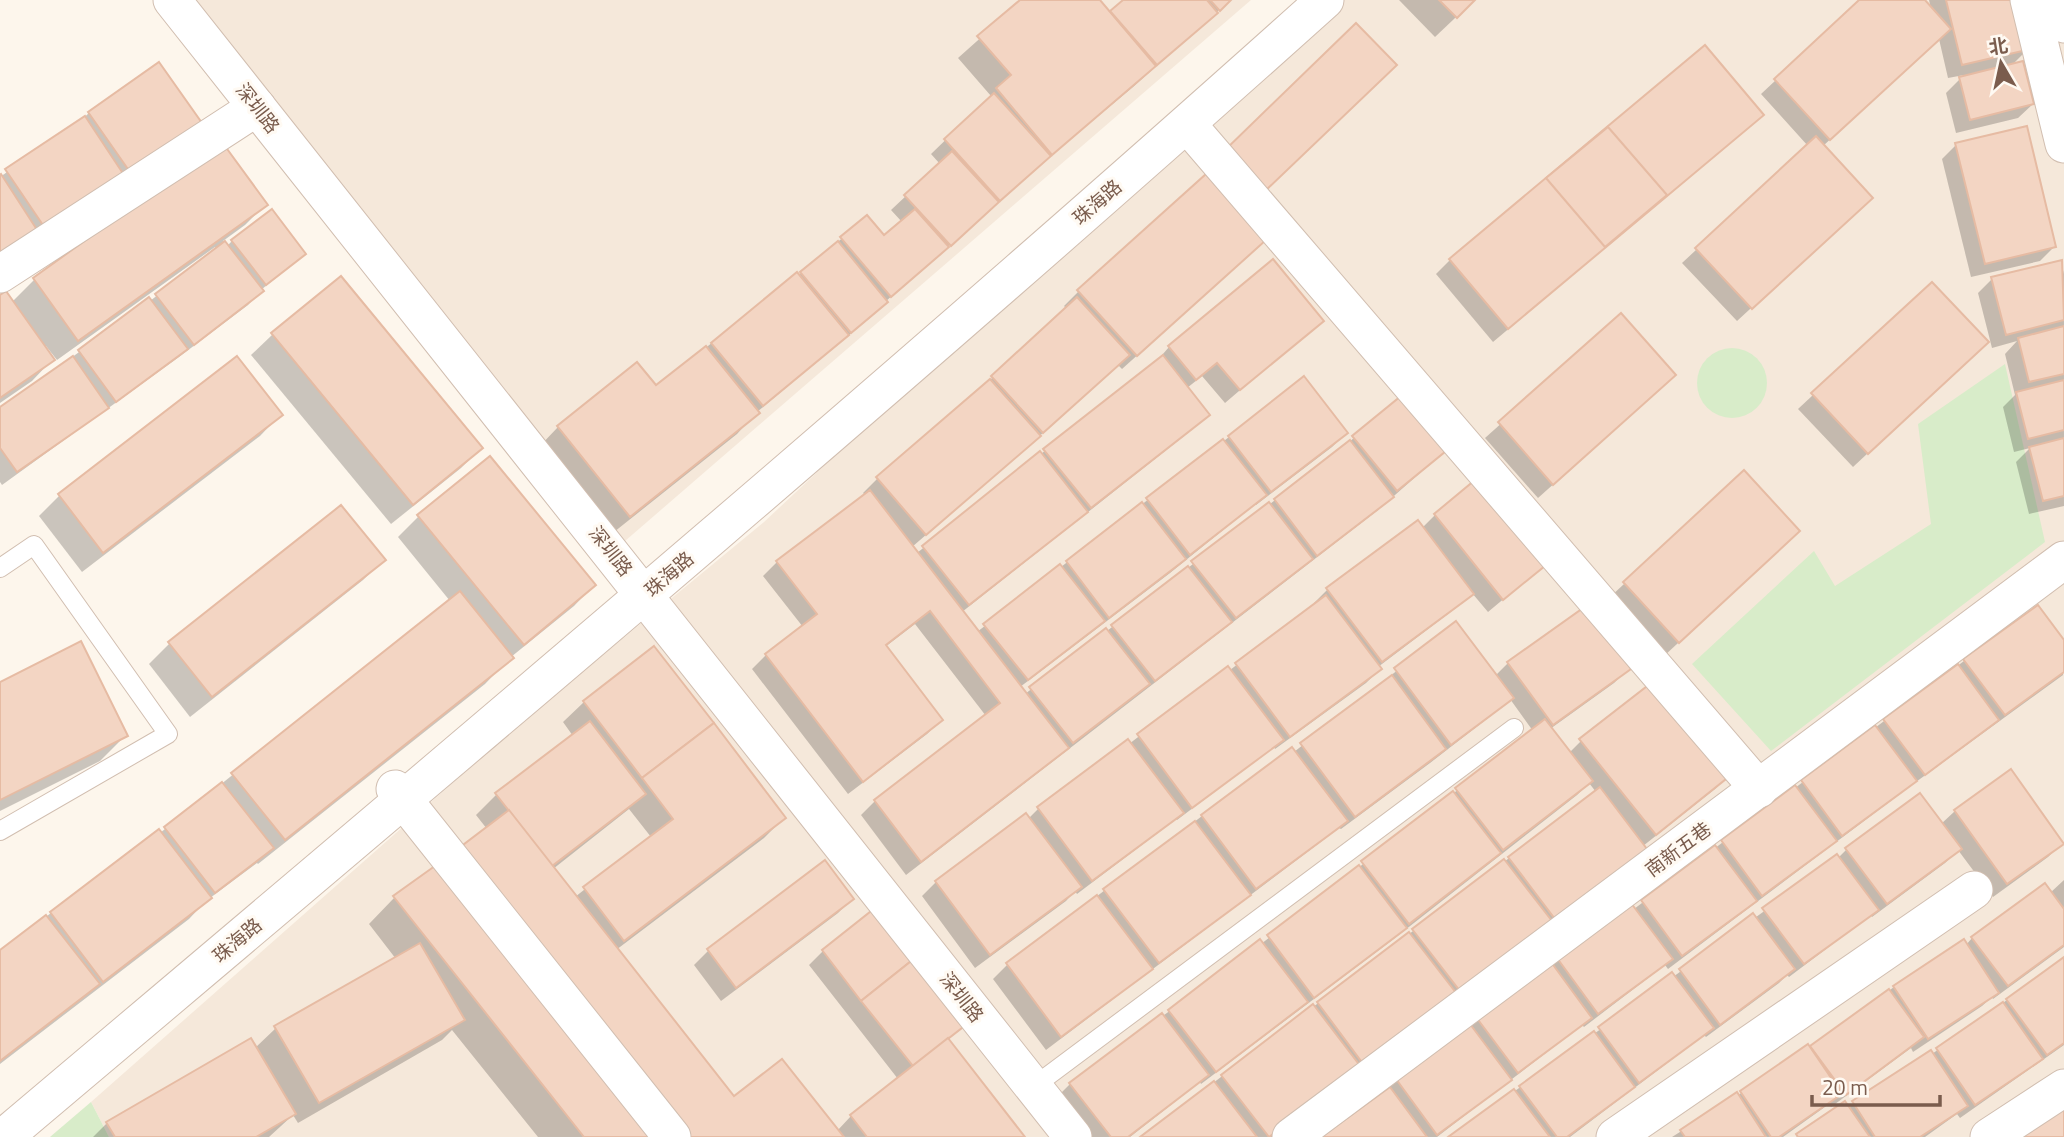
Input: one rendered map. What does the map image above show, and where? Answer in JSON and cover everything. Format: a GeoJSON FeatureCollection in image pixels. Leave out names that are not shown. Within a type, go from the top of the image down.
{"type":"FeatureCollection","features":[{"type":"Feature","properties":{"kind":"street","name":"深圳路"},"geometry":{"type":"LineString","coordinates":[[172,0],[1073,1137]]}},
{"type":"Feature","properties":{"kind":"street","name":"珠海路"},"geometry":{"type":"LineString","coordinates":[[641,590],[1303,0]]}},
{"type":"Feature","properties":{"kind":"street","name":"珠海路"},"geometry":{"type":"LineString","coordinates":[[4,1137],[399,794],[1187,124],[1325,0]]}},
{"type":"Feature","properties":{"kind":"street"},"geometry":{"type":"LineString","coordinates":[[2029,0],[2064,144]]}},
{"type":"Feature","properties":{"kind":"street"},"geometry":{"type":"LineString","coordinates":[[2058,0],[2064,24]]}},
{"type":"Feature","properties":{"kind":"street"},"geometry":{"type":"LineString","coordinates":[[0,274],[257,107]]}},
{"type":"Feature","properties":{"kind":"street"},"geometry":{"type":"LineString","coordinates":[[1187,124],[1759,789]]}},
{"type":"Feature","properties":{"kind":"street","name":"南新五巷"},"geometry":{"type":"LineString","coordinates":[[1291,1137],[2064,560]]}},
{"type":"Feature","properties":{"kind":"street"},"geometry":{"type":"LineString","coordinates":[[399,794],[672,1137]]}},
{"type":"Feature","properties":{"kind":"street","name":"珠海路"},"geometry":{"type":"LineString","coordinates":[[0,1120],[399,794]]}},
{"type":"Feature","properties":{"kind":"street"},"geometry":{"type":"LineString","coordinates":[[1615,1137],[1974,890]]}},
{"type":"Feature","properties":{"kind":"street"},"geometry":{"type":"LineString","coordinates":[[1989,1137],[2064,1088]]}},
{"type":"Feature","properties":{"kind":"lane"},"geometry":{"type":"LineString","coordinates":[[0,568],[34,545],[168,734],[0,831]]}},
{"type":"Feature","properties":{"kind":"lane"},"geometry":{"type":"LineString","coordinates":[[1033,1087],[1514,727]]}},
{"type":"Feature","properties":{"kind":"shaded area"},"geometry":{"type":"Polygon","coordinates":[[[195,0],[1251,0],[625,541],[195,0]]]}},
{"type":"Feature","properties":{"kind":"shaded area"},"geometry":{"type":"Polygon","coordinates":[[[1332,0],[2064,0],[2064,1137],[109,1137],[91,1102],[524,720],[764,522],[952,346],[1332,0]]]}},
{"type":"Feature","properties":{"kind":"green space"},"geometry":{"type":"Polygon","coordinates":[[[1739,348],[1752,354],[1761,363],[1765,369],[1765,397],[1757,408],[1746,416],[1725,418],[1707,408],[1699,397],[1697,376],[1707,358],[1718,350],[1739,348]]]}},
{"type":"Feature","properties":{"kind":"green space"},"geometry":{"type":"Polygon","coordinates":[[[2005,364],[2045,542],[1771,751],[1692,664],[1814,551],[1835,586],[1931,524],[1918,424],[2005,364]]]}},
{"type":"Feature","properties":{"kind":"green space"},"geometry":{"type":"Polygon","coordinates":[[[91,1102],[109,1137],[50,1137],[91,1102]]]}},
{"type":"Feature","properties":{"kind":"building"},"geometry":{"type":"Polygon","coordinates":[[[1020,0],[1100,0],[1156,66],[1052,155],[996,88],[1011,75],[977,36],[1020,0]]]}},
{"type":"Feature","properties":{"kind":"building"},"geometry":{"type":"Polygon","coordinates":[[[1123,0],[1207,0],[1218,13],[1157,65],[1110,11],[1123,0]]]}},
{"type":"Feature","properties":{"kind":"building"},"geometry":{"type":"Polygon","coordinates":[[[1210,0],[1231,0],[1220,11],[1210,0]]]}},
{"type":"Feature","properties":{"kind":"building"},"geometry":{"type":"Polygon","coordinates":[[[1439,0],[1475,0],[1457,18],[1439,0]]]}},
{"type":"Feature","properties":{"kind":"building"},"geometry":{"type":"Polygon","coordinates":[[[1859,0],[1925,0],[1951,29],[1830,140],[1774,79],[1859,0]]]}},
{"type":"Feature","properties":{"kind":"building"},"geometry":{"type":"Polygon","coordinates":[[[1946,0],[2019,0],[2031,49],[1962,65],[1946,0]]]}},
{"type":"Feature","properties":{"kind":"building"},"geometry":{"type":"Polygon","coordinates":[[[1356,23],[1397,65],[1263,193],[1223,152],[1356,23]]]}},
{"type":"Feature","properties":{"kind":"building"},"geometry":{"type":"Polygon","coordinates":[[[1705,45],[1764,115],[1508,329],[1449,259],[1705,45]]]}},
{"type":"Feature","properties":{"kind":"building"},"geometry":{"type":"Polygon","coordinates":[[[2023,61],[2034,104],[1970,120],[1959,77],[2023,61]]]}},
{"type":"Feature","properties":{"kind":"building"},"geometry":{"type":"Polygon","coordinates":[[[159,62],[202,123],[130,172],[88,112],[159,62]]]}},
{"type":"Feature","properties":{"kind":"building"},"geometry":{"type":"Polygon","coordinates":[[[994,93],[1051,156],[1000,201],[944,139],[994,93]]]}},
{"type":"Feature","properties":{"kind":"building"},"geometry":{"type":"Polygon","coordinates":[[[85,116],[126,178],[47,231],[5,169],[85,116]]]}},
{"type":"Feature","properties":{"kind":"building"},"geometry":{"type":"Polygon","coordinates":[[[2027,126],[2056,247],[1985,264],[1955,143],[2027,126]]]}},
{"type":"Feature","properties":{"kind":"building"},"geometry":{"type":"Polygon","coordinates":[[[1608,127],[1667,195],[1605,247],[1546,178],[1608,127]]]}},
{"type":"Feature","properties":{"kind":"building"},"geometry":{"type":"Polygon","coordinates":[[[1816,136],[1873,198],[1752,309],[1695,248],[1816,136]]]}},
{"type":"Feature","properties":{"kind":"building"},"geometry":{"type":"Polygon","coordinates":[[[222,142],[268,205],[78,341],[33,278],[222,142]]]}},
{"type":"Feature","properties":{"kind":"building"},"geometry":{"type":"Polygon","coordinates":[[[952,151],[999,202],[951,246],[904,195],[952,151]]]}},
{"type":"Feature","properties":{"kind":"building"},"geometry":{"type":"Polygon","coordinates":[[[1206,174],[1266,240],[1137,356],[1077,290],[1206,174]]]}},
{"type":"Feature","properties":{"kind":"building"},"geometry":{"type":"Polygon","coordinates":[[[0,175],[41,236],[0,262],[0,175]]]}},
{"type":"Feature","properties":{"kind":"building"},"geometry":{"type":"Polygon","coordinates":[[[272,209],[306,254],[266,285],[231,240],[272,209]]]}},
{"type":"Feature","properties":{"kind":"building"},"geometry":{"type":"Polygon","coordinates":[[[915,209],[949,247],[891,297],[840,237],[867,215],[884,235],[915,209]]]}},
{"type":"Feature","properties":{"kind":"building"},"geometry":{"type":"Polygon","coordinates":[[[225,241],[264,291],[194,345],[155,294],[225,241]]]}},
{"type":"Feature","properties":{"kind":"building"},"geometry":{"type":"Polygon","coordinates":[[[838,241],[888,302],[851,333],[800,272],[838,241]]]}},
{"type":"Feature","properties":{"kind":"building"},"geometry":{"type":"Polygon","coordinates":[[[1273,259],[1324,321],[1240,390],[1217,363],[1196,380],[1168,346],[1273,259]]]}},
{"type":"Feature","properties":{"kind":"building"},"geometry":{"type":"Polygon","coordinates":[[[2062,260],[2064,320],[2006,335],[1991,277],[2062,260]]]}},
{"type":"Feature","properties":{"kind":"building"},"geometry":{"type":"Polygon","coordinates":[[[797,272],[849,335],[763,406],[711,343],[797,272]]]}},
{"type":"Feature","properties":{"kind":"building"},"geometry":{"type":"Polygon","coordinates":[[[341,276],[483,448],[413,505],[271,333],[341,276]]]}},
{"type":"Feature","properties":{"kind":"building"},"geometry":{"type":"Polygon","coordinates":[[[1932,282],[1989,342],[1868,454],[1811,393],[1932,282]]]}},
{"type":"Feature","properties":{"kind":"building"},"geometry":{"type":"Polygon","coordinates":[[[6,291],[55,360],[0,398],[0,295],[6,291]]]}},
{"type":"Feature","properties":{"kind":"building"},"geometry":{"type":"Polygon","coordinates":[[[149,297],[188,349],[116,402],[78,350],[149,297]]]}},
{"type":"Feature","properties":{"kind":"building"},"geometry":{"type":"Polygon","coordinates":[[[1077,297],[1130,355],[1043,433],[991,376],[1077,297]]]}},
{"type":"Feature","properties":{"kind":"building"},"geometry":{"type":"Polygon","coordinates":[[[1621,313],[1676,375],[1553,485],[1498,422],[1621,313]]]}},
{"type":"Feature","properties":{"kind":"building"},"geometry":{"type":"Polygon","coordinates":[[[2064,326],[2064,374],[2029,382],[2018,338],[2064,326]]]}},
{"type":"Feature","properties":{"kind":"building"},"geometry":{"type":"Polygon","coordinates":[[[706,346],[760,413],[630,517],[557,426],[637,362],[656,385],[706,346]]]}},
{"type":"Feature","properties":{"kind":"building"},"geometry":{"type":"Polygon","coordinates":[[[1163,355],[1210,415],[1091,508],[1043,449],[1163,355]]]}},
{"type":"Feature","properties":{"kind":"building"},"geometry":{"type":"Polygon","coordinates":[[[73,356],[109,408],[17,472],[0,448],[0,407],[73,356]]]}},
{"type":"Feature","properties":{"kind":"building"},"geometry":{"type":"Polygon","coordinates":[[[237,356],[283,415],[103,553],[58,494],[237,356]]]}},
{"type":"Feature","properties":{"kind":"building"},"geometry":{"type":"Polygon","coordinates":[[[1304,376],[1348,433],[1271,492],[1228,436],[1304,376]]]}},
{"type":"Feature","properties":{"kind":"building"},"geometry":{"type":"Polygon","coordinates":[[[990,379],[1041,436],[926,535],[876,477],[990,379]]]}},
{"type":"Feature","properties":{"kind":"building"},"geometry":{"type":"Polygon","coordinates":[[[2064,380],[2064,430],[2028,439],[2016,392],[2064,380]]]}},
{"type":"Feature","properties":{"kind":"building"},"geometry":{"type":"Polygon","coordinates":[[[1401,396],[1446,451],[1397,491],[1352,436],[1401,396]]]}},
{"type":"Feature","properties":{"kind":"building"},"geometry":{"type":"Polygon","coordinates":[[[2064,438],[2064,496],[2043,501],[2029,447],[2064,438]]]}},
{"type":"Feature","properties":{"kind":"building"},"geometry":{"type":"Polygon","coordinates":[[[1223,439],[1267,495],[1190,555],[1146,498],[1223,439]]]}},
{"type":"Feature","properties":{"kind":"building"},"geometry":{"type":"Polygon","coordinates":[[[1350,440],[1394,497],[1317,556],[1274,499],[1350,440]]]}},
{"type":"Feature","properties":{"kind":"building"},"geometry":{"type":"Polygon","coordinates":[[[1040,451],[1088,512],[969,605],[922,546],[1040,451]]]}},
{"type":"Feature","properties":{"kind":"building"},"geometry":{"type":"Polygon","coordinates":[[[490,456],[596,585],[524,645],[417,515],[490,456]]]}},
{"type":"Feature","properties":{"kind":"building"},"geometry":{"type":"Polygon","coordinates":[[[1744,470],[1800,531],[1679,643],[1623,582],[1744,470]]]}},
{"type":"Feature","properties":{"kind":"building"},"geometry":{"type":"Polygon","coordinates":[[[1481,475],[1551,561],[1503,600],[1434,514],[1481,475]]]}},
{"type":"Feature","properties":{"kind":"building"},"geometry":{"type":"Polygon","coordinates":[[[870,490],[1069,748],[921,862],[874,800],[1000,703],[930,611],[886,645],[943,720],[863,782],[765,654],[817,614],[776,561],[870,490]]]}},
{"type":"Feature","properties":{"kind":"building"},"geometry":{"type":"Polygon","coordinates":[[[1142,502],[1186,559],[1109,618],[1066,561],[1142,502]]]}},
{"type":"Feature","properties":{"kind":"building"},"geometry":{"type":"Polygon","coordinates":[[[1269,502],[1313,559],[1236,618],[1191,561],[1269,502]]]}},
{"type":"Feature","properties":{"kind":"building"},"geometry":{"type":"Polygon","coordinates":[[[341,505],[386,560],[212,697],[168,642],[341,505]]]}},
{"type":"Feature","properties":{"kind":"building"},"geometry":{"type":"Polygon","coordinates":[[[1418,520],[1474,594],[1382,662],[1326,588],[1418,520]]]}},
{"type":"Feature","properties":{"kind":"building"},"geometry":{"type":"Polygon","coordinates":[[[1060,564],[1105,621],[1028,680],[983,624],[1060,564]]]}},
{"type":"Feature","properties":{"kind":"building"},"geometry":{"type":"Polygon","coordinates":[[[1188,566],[1232,622],[1155,681],[1111,625],[1188,566]]]}},
{"type":"Feature","properties":{"kind":"building"},"geometry":{"type":"Polygon","coordinates":[[[460,591],[514,658],[285,840],[231,773],[460,591]]]}},
{"type":"Feature","properties":{"kind":"building"},"geometry":{"type":"Polygon","coordinates":[[[1326,595],[1382,669],[1290,737],[1235,663],[1326,595]]]}},
{"type":"Feature","properties":{"kind":"building"},"geometry":{"type":"Polygon","coordinates":[[[2038,605],[2064,640],[2064,672],[2005,715],[1963,659],[2038,605]]]}},
{"type":"Feature","properties":{"kind":"building"},"geometry":{"type":"Polygon","coordinates":[[[1586,606],[1631,669],[1553,725],[1507,662],[1586,606]]]}},
{"type":"Feature","properties":{"kind":"building"},"geometry":{"type":"Polygon","coordinates":[[[1456,621],[1514,698],[1451,745],[1394,668],[1456,621]]]}},
{"type":"Feature","properties":{"kind":"building"},"geometry":{"type":"Polygon","coordinates":[[[1106,628],[1150,684],[1073,743],[1029,687],[1106,628]]]}},
{"type":"Feature","properties":{"kind":"building"},"geometry":{"type":"Polygon","coordinates":[[[81,641],[128,736],[0,800],[0,682],[81,641]]]}},
{"type":"Feature","properties":{"kind":"building"},"geometry":{"type":"Polygon","coordinates":[[[654,646],[714,723],[642,778],[583,701],[654,646]]]}},
{"type":"Feature","properties":{"kind":"building"},"geometry":{"type":"Polygon","coordinates":[[[1958,664],[1999,720],[1925,775],[1883,719],[1958,664]]]}},
{"type":"Feature","properties":{"kind":"building"},"geometry":{"type":"Polygon","coordinates":[[[1228,666],[1284,740],[1192,808],[1137,734],[1228,666]]]}},
{"type":"Feature","properties":{"kind":"building"},"geometry":{"type":"Polygon","coordinates":[[[1392,675],[1446,749],[1355,817],[1300,743],[1392,675]]]}},
{"type":"Feature","properties":{"kind":"building"},"geometry":{"type":"Polygon","coordinates":[[[1655,680],[1731,775],[1656,835],[1579,739],[1655,680]]]}},
{"type":"Feature","properties":{"kind":"building"},"geometry":{"type":"Polygon","coordinates":[[[1545,719],[1593,781],[1503,850],[1455,788],[1545,719]]]}},
{"type":"Feature","properties":{"kind":"building"},"geometry":{"type":"Polygon","coordinates":[[[590,721],[646,794],[552,866],[495,793],[590,721]]]}},
{"type":"Feature","properties":{"kind":"building"},"geometry":{"type":"Polygon","coordinates":[[[714,723],[786,818],[624,941],[583,887],[673,819],[642,778],[714,723]]]}},
{"type":"Feature","properties":{"kind":"building"},"geometry":{"type":"Polygon","coordinates":[[[1875,725],[1917,781],[1842,836],[1801,780],[1875,725]]]}},
{"type":"Feature","properties":{"kind":"building"},"geometry":{"type":"Polygon","coordinates":[[[1128,739],[1184,813],[1092,881],[1037,807],[1128,739]]]}},
{"type":"Feature","properties":{"kind":"building"},"geometry":{"type":"Polygon","coordinates":[[[1292,747],[1348,821],[1256,889],[1201,815],[1292,747]]]}},
{"type":"Feature","properties":{"kind":"building"},"geometry":{"type":"Polygon","coordinates":[[[2011,769],[2064,844],[2007,884],[1954,810],[2011,769]]]}},
{"type":"Feature","properties":{"kind":"building"},"geometry":{"type":"Polygon","coordinates":[[[222,782],[274,848],[215,893],[164,827],[222,782]]]}},
{"type":"Feature","properties":{"kind":"building"},"geometry":{"type":"Polygon","coordinates":[[[1795,785],[1837,841],[1762,896],[1721,840],[1795,785]]]}},
{"type":"Feature","properties":{"kind":"building"},"geometry":{"type":"Polygon","coordinates":[[[1600,787],[1647,849],[1555,919],[1508,857],[1600,787]]]}},
{"type":"Feature","properties":{"kind":"building"},"geometry":{"type":"Polygon","coordinates":[[[1453,791],[1501,853],[1409,924],[1361,861],[1453,791]]]}},
{"type":"Feature","properties":{"kind":"building"},"geometry":{"type":"Polygon","coordinates":[[[1920,793],[1962,849],[1887,904],[1845,848],[1920,793]]]}},
{"type":"Feature","properties":{"kind":"building"},"geometry":{"type":"Polygon","coordinates":[[[509,810],[734,1096],[782,1059],[844,1137],[688,1137],[459,848],[509,810]]]}},
{"type":"Feature","properties":{"kind":"building"},"geometry":{"type":"Polygon","coordinates":[[[1026,813],[1082,887],[990,955],[935,881],[1026,813]]]}},
{"type":"Feature","properties":{"kind":"building"},"geometry":{"type":"Polygon","coordinates":[[[1195,821],[1251,895],[1159,963],[1103,889],[1195,821]]]}},
{"type":"Feature","properties":{"kind":"building"},"geometry":{"type":"Polygon","coordinates":[[[159,829],[212,898],[103,982],[50,912],[159,829]]]}},
{"type":"Feature","properties":{"kind":"building"},"geometry":{"type":"Polygon","coordinates":[[[1715,845],[1757,901],[1682,956],[1641,900],[1715,845]]]}},
{"type":"Feature","properties":{"kind":"building"},"geometry":{"type":"Polygon","coordinates":[[[1837,854],[1879,910],[1804,964],[1762,908],[1837,854]]]}},
{"type":"Feature","properties":{"kind":"building"},"geometry":{"type":"Polygon","coordinates":[[[1504,859],[1552,921],[1460,991],[1412,929],[1504,859]]]}},
{"type":"Feature","properties":{"kind":"building"},"geometry":{"type":"Polygon","coordinates":[[[825,860],[854,899],[736,988],[707,949],[825,860]]]}},
{"type":"Feature","properties":{"kind":"building"},"geometry":{"type":"Polygon","coordinates":[[[439,863],[653,1137],[584,1137],[393,896],[439,863]]]}},
{"type":"Feature","properties":{"kind":"building"},"geometry":{"type":"Polygon","coordinates":[[[1359,865],[1407,928],[1314,998],[1267,935],[1359,865]]]}},
{"type":"Feature","properties":{"kind":"building"},"geometry":{"type":"Polygon","coordinates":[[[2045,883],[2064,909],[2064,945],[2008,986],[1971,937],[2045,883]]]}},
{"type":"Feature","properties":{"kind":"building"},"geometry":{"type":"Polygon","coordinates":[[[1097,895],[1153,969],[1061,1037],[1006,963],[1097,895]]]}},
{"type":"Feature","properties":{"kind":"building"},"geometry":{"type":"Polygon","coordinates":[[[1631,903],[1673,959],[1598,1014],[1557,958],[1631,903]]]}},
{"type":"Feature","properties":{"kind":"building"},"geometry":{"type":"Polygon","coordinates":[[[875,908],[915,958],[861,1001],[822,950],[875,908]]]}},
{"type":"Feature","properties":{"kind":"building"},"geometry":{"type":"Polygon","coordinates":[[[1753,913],[1795,969],[1720,1025],[1679,969],[1753,913]]]}},
{"type":"Feature","properties":{"kind":"building"},"geometry":{"type":"Polygon","coordinates":[[[46,915],[100,984],[0,1061],[0,950],[46,915]]]}},
{"type":"Feature","properties":{"kind":"building"},"geometry":{"type":"Polygon","coordinates":[[[1409,932],[1457,994],[1364,1065],[1317,1002],[1409,932]]]}},
{"type":"Feature","properties":{"kind":"building"},"geometry":{"type":"Polygon","coordinates":[[[1260,939],[1308,1002],[1216,1072],[1168,1010],[1260,939]]]}},
{"type":"Feature","properties":{"kind":"building"},"geometry":{"type":"Polygon","coordinates":[[[1964,939],[1999,993],[1928,1039],[1893,986],[1964,939]]]}},
{"type":"Feature","properties":{"kind":"building"},"geometry":{"type":"Polygon","coordinates":[[[420,943],[465,1020],[319,1103],[274,1026],[420,943]]]}},
{"type":"Feature","properties":{"kind":"building"},"geometry":{"type":"Polygon","coordinates":[[[2064,957],[2064,1043],[2047,1055],[2006,999],[2064,957]]]}},
{"type":"Feature","properties":{"kind":"building"},"geometry":{"type":"Polygon","coordinates":[[[915,958],[967,1024],[913,1066],[861,1001],[915,958]]]}},
{"type":"Feature","properties":{"kind":"building"},"geometry":{"type":"Polygon","coordinates":[[[1551,962],[1592,1018],[1518,1073],[1476,1017],[1551,962]]]}},
{"type":"Feature","properties":{"kind":"building"},"geometry":{"type":"Polygon","coordinates":[[[1672,972],[1714,1028],[1639,1083],[1598,1027],[1672,972]]]}},
{"type":"Feature","properties":{"kind":"building"},"geometry":{"type":"Polygon","coordinates":[[[1889,989],[1924,1037],[1846,1095],[1810,1046],[1889,989]]]}},
{"type":"Feature","properties":{"kind":"building"},"geometry":{"type":"Polygon","coordinates":[[[2003,1002],[2043,1059],[1975,1105],[1936,1048],[2003,1002]]]}},
{"type":"Feature","properties":{"kind":"building"},"geometry":{"type":"Polygon","coordinates":[[[1313,1004],[1361,1067],[1269,1137],[1221,1075],[1313,1004]]]}},
{"type":"Feature","properties":{"kind":"building"},"geometry":{"type":"Polygon","coordinates":[[[1162,1013],[1209,1075],[1128,1137],[1111,1137],[1069,1083],[1162,1013]]]}},
{"type":"Feature","properties":{"kind":"building"},"geometry":{"type":"Polygon","coordinates":[[[1470,1024],[1512,1080],[1437,1135],[1396,1079],[1470,1024]]]}},
{"type":"Feature","properties":{"kind":"building"},"geometry":{"type":"Polygon","coordinates":[[[1594,1031],[1635,1087],[1567,1137],[1557,1137],[1519,1086],[1594,1031]]]}},
{"type":"Feature","properties":{"kind":"building"},"geometry":{"type":"Polygon","coordinates":[[[251,1038],[296,1114],[256,1137],[115,1137],[106,1122],[251,1038]]]}},
{"type":"Feature","properties":{"kind":"building"},"geometry":{"type":"Polygon","coordinates":[[[948,1038],[1025,1137],[867,1137],[850,1115],[948,1038]]]}},
{"type":"Feature","properties":{"kind":"building"},"geometry":{"type":"Polygon","coordinates":[[[1808,1044],[1842,1094],[1779,1137],[1771,1137],[1740,1091],[1808,1044]]]}},
{"type":"Feature","properties":{"kind":"building"},"geometry":{"type":"Polygon","coordinates":[[[1931,1050],[1968,1106],[1920,1137],[1875,1137],[1852,1101],[1931,1050]]]}},
{"type":"Feature","properties":{"kind":"building"},"geometry":{"type":"Polygon","coordinates":[[[1214,1081],[1257,1137],[1140,1137],[1214,1081]]]}},
{"type":"Feature","properties":{"kind":"building"},"geometry":{"type":"Polygon","coordinates":[[[1390,1087],[1427,1137],[1321,1137],[1390,1087]]]}},
{"type":"Feature","properties":{"kind":"building"},"geometry":{"type":"Polygon","coordinates":[[[1514,1089],[1550,1137],[1448,1137],[1514,1089]]]}},
{"type":"Feature","properties":{"kind":"building"},"geometry":{"type":"Polygon","coordinates":[[[1737,1092],[1766,1137],[1685,1137],[1680,1130],[1737,1092]]]}},
{"type":"Feature","properties":{"kind":"building"},"geometry":{"type":"Polygon","coordinates":[[[1845,1101],[1870,1137],[1798,1137],[1796,1134],[1845,1101]]]}},
{"type":"Feature","properties":{"kind":"building"},"geometry":{"type":"Polygon","coordinates":[[[2064,1105],[2064,1137],[2015,1137],[2064,1105]]]}}]}
